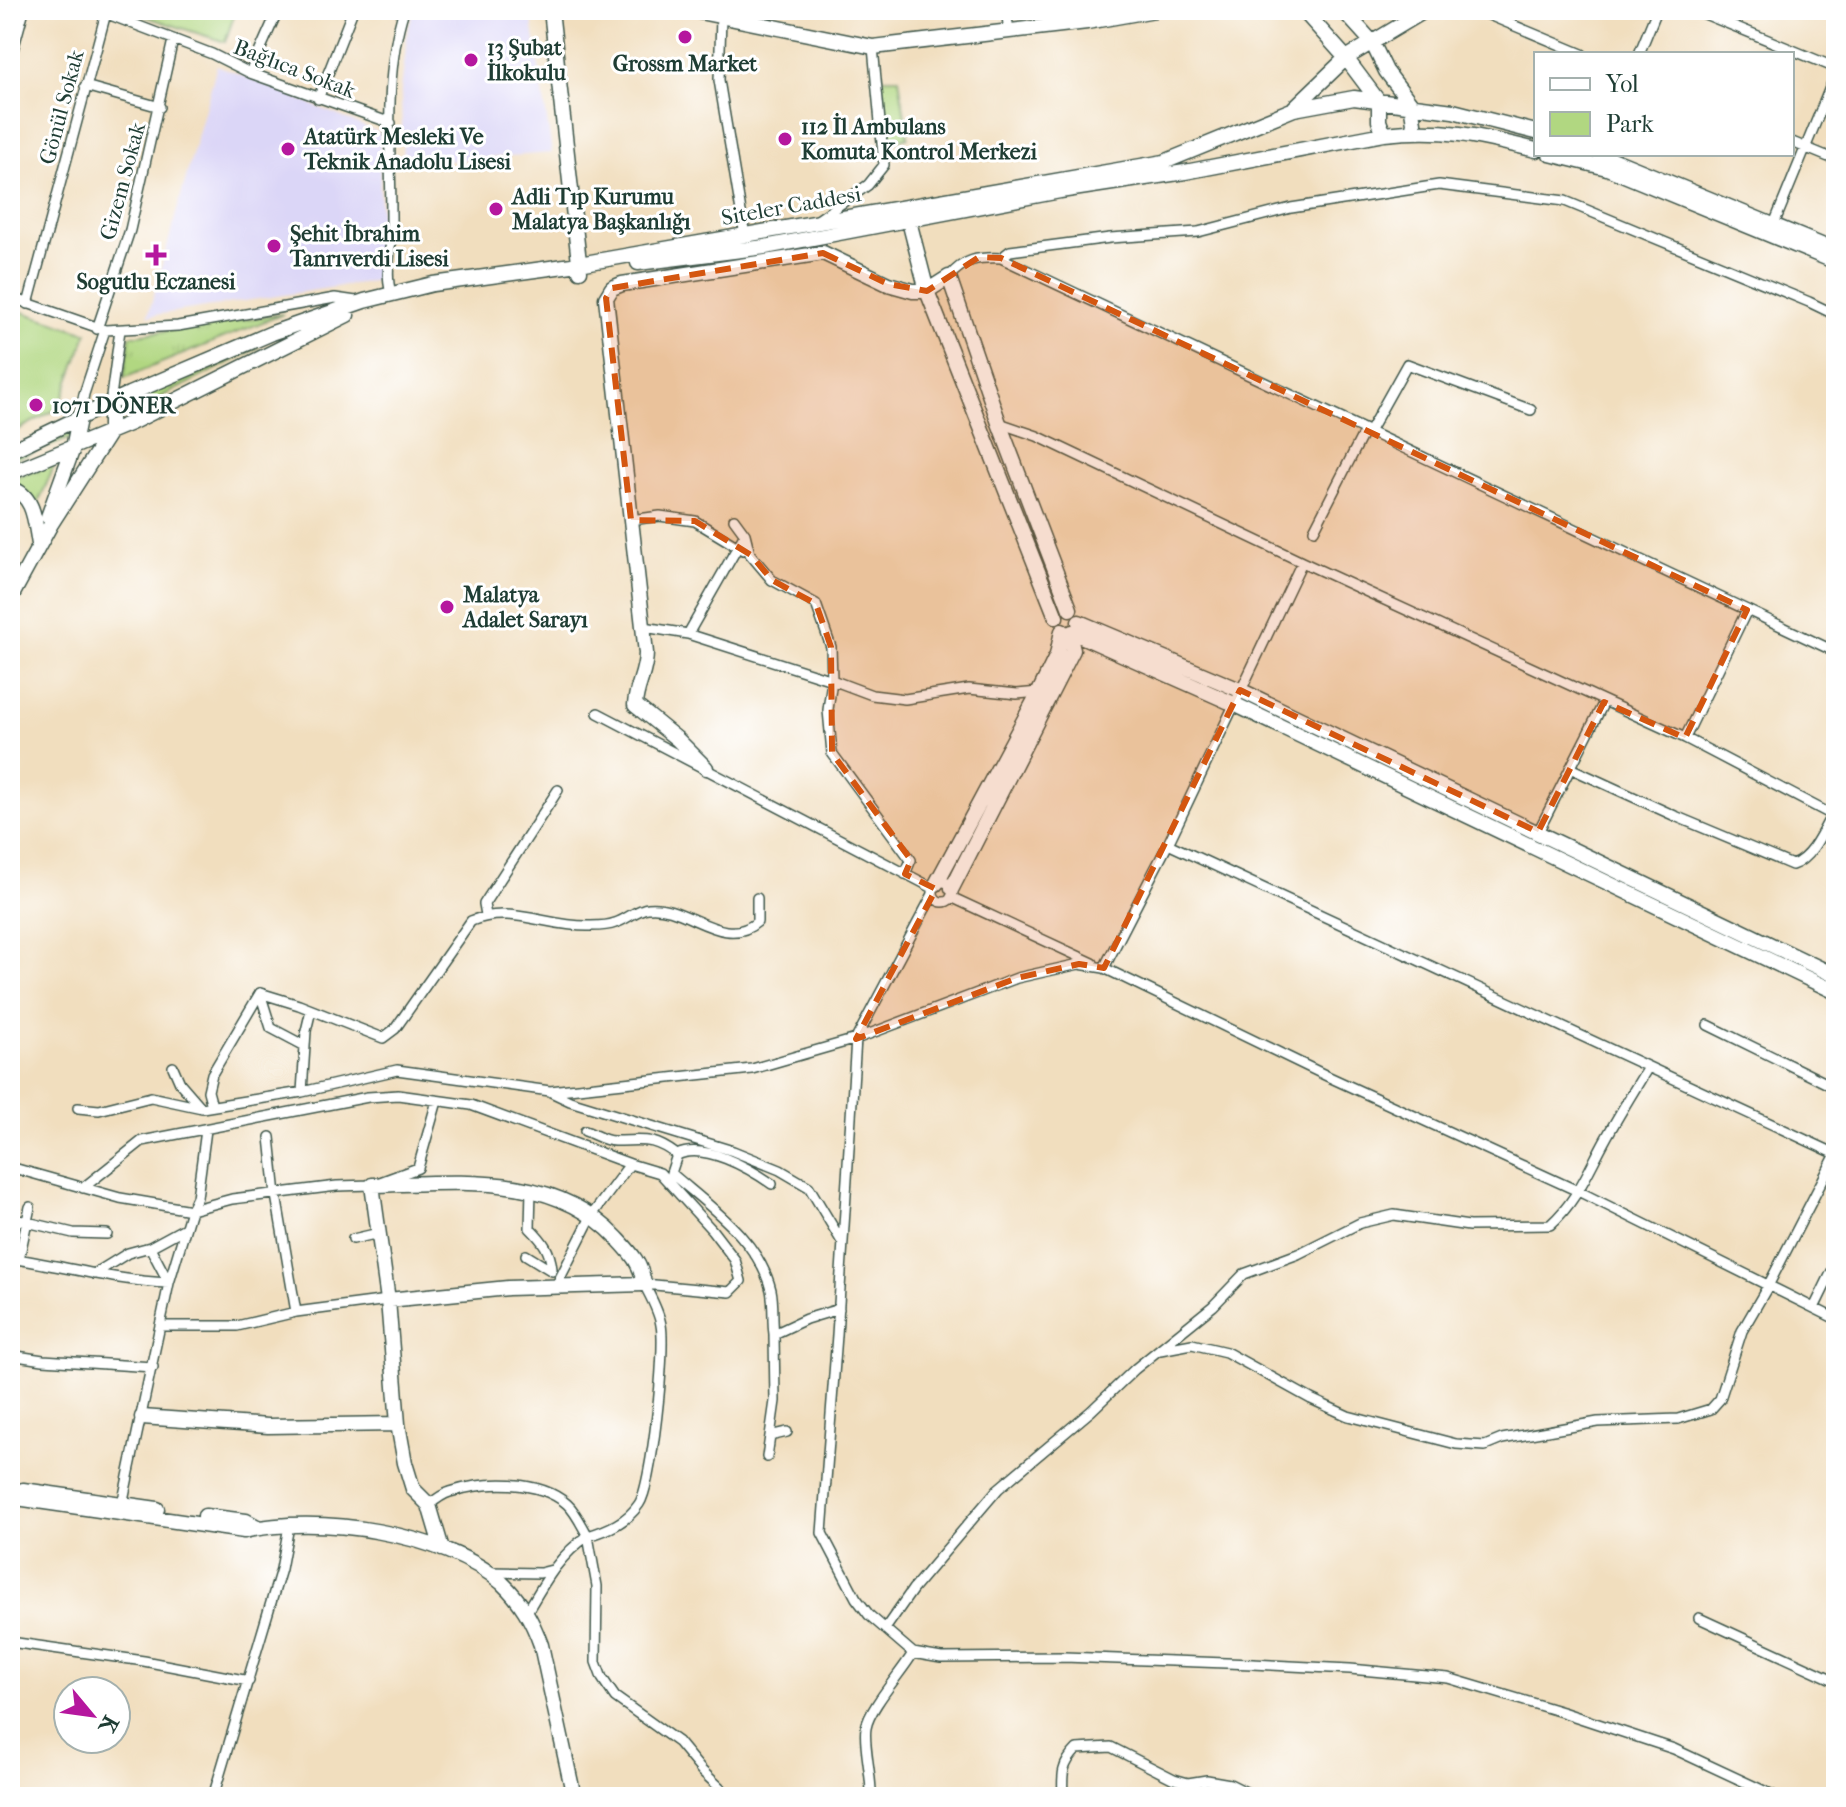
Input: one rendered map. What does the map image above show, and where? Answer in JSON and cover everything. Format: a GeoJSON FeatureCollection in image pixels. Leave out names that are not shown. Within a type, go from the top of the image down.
{"type":"FeatureCollection","features":[{"type":"Feature","properties":{"kind":"street"},"geometry":{"type":"LineString","coordinates":[[10,61],[24,10]]}},
{"type":"Feature","properties":{"kind":"street"},"geometry":{"type":"LineString","coordinates":[[250,73],[278,10]]}},
{"type":"Feature","properties":{"kind":"street"},"geometry":{"type":"LineString","coordinates":[[318,99],[353,10]]}},
{"type":"Feature","properties":{"kind":"street"},"geometry":{"type":"LineString","coordinates":[[391,293],[388,282],[394,49],[404,10]]}},
{"type":"Feature","properties":{"kind":"street"},"geometry":{"type":"LineString","coordinates":[[551,10],[583,267]]}},
{"type":"Feature","properties":{"kind":"street"},"geometry":{"type":"LineString","coordinates":[[562,10],[583,267]]}},
{"type":"Feature","properties":{"kind":"street"},"geometry":{"type":"LineString","coordinates":[[690,10],[873,47],[1087,22],[1155,10]]}},
{"type":"Feature","properties":{"kind":"street"},"geometry":{"type":"LineString","coordinates":[[1006,10],[1009,31]]}},
{"type":"Feature","properties":{"kind":"street"},"geometry":{"type":"LineString","coordinates":[[1303,10],[1346,58],[1379,102],[1379,121],[1384,134]]}},
{"type":"Feature","properties":{"kind":"street"},"geometry":{"type":"LineString","coordinates":[[1343,10],[1372,42],[1386,71],[1411,104],[1412,131]]}},
{"type":"Feature","properties":{"kind":"street"},"geometry":{"type":"LineString","coordinates":[[1294,109],[1346,58],[1426,10]]}},
{"type":"Feature","properties":{"kind":"street"},"geometry":{"type":"LineString","coordinates":[[1477,10],[1577,52]]}},
{"type":"Feature","properties":{"kind":"street"},"geometry":{"type":"LineString","coordinates":[[1640,52],[1657,10]]}},
{"type":"Feature","properties":{"kind":"street"},"geometry":{"type":"LineString","coordinates":[[1695,10],[1792,52]]}},
{"type":"Feature","properties":{"kind":"street","name":"Bağlıca Sokak"},"geometry":{"type":"LineString","coordinates":[[102,11],[212,54],[250,73],[391,123]]}},
{"type":"Feature","properties":{"kind":"street","name":"Gönül Sokak"},"geometry":{"type":"LineString","coordinates":[[28,304],[102,11]]}},
{"type":"Feature","properties":{"kind":"street"},"geometry":{"type":"LineString","coordinates":[[721,18],[719,80],[745,236]]}},
{"type":"Feature","properties":{"kind":"street","name":"Gizem Sokak"},"geometry":{"type":"LineString","coordinates":[[79,419],[130,230],[173,40]]}},
{"type":"Feature","properties":{"kind":"street"},"geometry":{"type":"LineString","coordinates":[[811,225],[868,185],[884,165],[873,47]]}},
{"type":"Feature","properties":{"kind":"street"},"geometry":{"type":"LineString","coordinates":[[1772,231],[1836,71],[1794,53]]}},
{"type":"Feature","properties":{"kind":"street"},"geometry":{"type":"LineString","coordinates":[[85,86],[160,107]]}},
{"type":"Feature","properties":{"kind":"street","name":"Siteler Caddesi"},"geometry":{"type":"LineString","coordinates":[[10,473],[102,435],[348,314],[411,295],[1164,162],[1294,109],[1354,98],[1453,111],[1534,131]]}},
{"type":"Feature","properties":{"kind":"street","name":"Siteler Caddesi"},"geometry":{"type":"LineString","coordinates":[[10,451],[272,333],[364,301],[433,284],[765,247],[1384,134],[1455,131],[1534,150]]}},
{"type":"Feature","properties":{"kind":"street"},"geometry":{"type":"LineString","coordinates":[[1794,143],[1836,160]]}},
{"type":"Feature","properties":{"kind":"street"},"geometry":{"type":"LineString","coordinates":[[1558,156],[1607,168],[1772,231],[1836,251]]}},
{"type":"Feature","properties":{"kind":"street"},"geometry":{"type":"LineString","coordinates":[[1604,156],[1836,262]]}},
{"type":"Feature","properties":{"kind":"street"},"geometry":{"type":"LineString","coordinates":[[1001,258],[1010,251],[1110,238],[1198,232],[1291,208],[1439,185],[1565,201],[1836,315]]}},
{"type":"Feature","properties":{"kind":"street"},"geometry":{"type":"LineString","coordinates":[[909,221],[927,291],[1068,627],[1073,650],[952,893],[943,902],[936,900],[934,889]]}},
{"type":"Feature","properties":{"kind":"street"},"geometry":{"type":"LineString","coordinates":[[706,768],[677,739],[635,705],[646,668],[644,627],[606,298],[612,288],[622,284],[823,253],[888,284],[913,291],[927,291],[949,277],[959,264],[979,257],[1001,258],[1836,652]]}},
{"type":"Feature","properties":{"kind":"street"},"geometry":{"type":"LineString","coordinates":[[949,277],[999,423],[1070,609],[1060,612],[1068,627],[1237,697],[1538,832],[1836,976]]}},
{"type":"Feature","properties":{"kind":"street"},"geometry":{"type":"LineString","coordinates":[[10,297],[101,330],[178,326],[335,298],[364,301]]}},
{"type":"Feature","properties":{"kind":"street"},"geometry":{"type":"LineString","coordinates":[[10,599],[102,435],[110,404],[120,330]]}},
{"type":"Feature","properties":{"kind":"street"},"geometry":{"type":"LineString","coordinates":[[1314,530],[1407,364],[1531,410]]}},
{"type":"Feature","properties":{"kind":"street"},"geometry":{"type":"LineString","coordinates":[[39,544],[73,448],[79,419]]}},
{"type":"Feature","properties":{"kind":"street"},"geometry":{"type":"LineString","coordinates":[[999,423],[1037,436],[1685,738],[1834,816],[1805,856],[1792,865],[1570,768]]}},
{"type":"Feature","properties":{"kind":"street"},"geometry":{"type":"LineString","coordinates":[[10,488],[26,498],[33,509],[39,544]]}},
{"type":"Feature","properties":{"kind":"street"},"geometry":{"type":"LineString","coordinates":[[631,520],[660,516],[695,521],[750,554],[772,580],[816,604],[831,647],[832,680],[828,710],[832,753],[911,860],[905,874]]}},
{"type":"Feature","properties":{"kind":"street"},"geometry":{"type":"LineString","coordinates":[[734,519],[745,534],[750,554]]}},
{"type":"Feature","properties":{"kind":"street"},"geometry":{"type":"LineString","coordinates":[[688,634],[745,534]]}},
{"type":"Feature","properties":{"kind":"street"},"geometry":{"type":"LineString","coordinates":[[1104,968],[1168,844],[1302,562]]}},
{"type":"Feature","properties":{"kind":"street"},"geometry":{"type":"LineString","coordinates":[[1685,738],[1747,610]]}},
{"type":"Feature","properties":{"kind":"street"},"geometry":{"type":"LineString","coordinates":[[644,627],[688,634],[872,695],[905,699],[969,689],[1017,694],[1039,692]]}},
{"type":"Feature","properties":{"kind":"street"},"geometry":{"type":"LineString","coordinates":[[1068,627],[1039,692],[856,1039],[822,1533],[856,1598],[913,1653],[941,1658],[1064,1657],[1253,1664],[1448,1678],[1674,1749],[1757,1793],[1777,1797]]}},
{"type":"Feature","properties":{"kind":"street"},"geometry":{"type":"LineString","coordinates":[[1237,697],[1836,992]]}},
{"type":"Feature","properties":{"kind":"street"},"geometry":{"type":"LineString","coordinates":[[1538,832],[1604,702]]}},
{"type":"Feature","properties":{"kind":"street"},"geometry":{"type":"LineString","coordinates":[[598,713],[934,889]]}},
{"type":"Feature","properties":{"kind":"street"},"geometry":{"type":"LineString","coordinates":[[486,915],[484,904],[558,790]]}},
{"type":"Feature","properties":{"kind":"street"},"geometry":{"type":"LineString","coordinates":[[1157,1351],[1192,1344],[1217,1349],[1348,1416],[1456,1444],[1485,1446],[1502,1439],[1598,1422],[1678,1419],[1711,1409],[1724,1390],[1742,1331],[1836,1154],[1647,1069],[1168,844]]}},
{"type":"Feature","properties":{"kind":"street"},"geometry":{"type":"LineString","coordinates":[[934,889],[945,882],[952,893],[1104,968],[1327,1076],[1580,1192],[1836,1319]]}},
{"type":"Feature","properties":{"kind":"street"},"geometry":{"type":"LineString","coordinates":[[260,993],[383,1038],[389,1035],[471,921],[486,915],[515,914],[588,927],[614,924],[647,908],[668,909],[730,932],[748,930],[757,922],[757,898]]}},
{"type":"Feature","properties":{"kind":"street"},"geometry":{"type":"LineString","coordinates":[[78,1108],[99,1110],[151,1097],[207,1107],[302,1092],[397,1070],[550,1091],[752,1069],[856,1039],[1017,978],[1079,964],[1104,968]]}},
{"type":"Feature","properties":{"kind":"street"},"geometry":{"type":"LineString","coordinates":[[260,993],[271,1028],[305,1046]]}},
{"type":"Feature","properties":{"kind":"street"},"geometry":{"type":"LineString","coordinates":[[207,1107],[212,1074],[260,993]]}},
{"type":"Feature","properties":{"kind":"street"},"geometry":{"type":"LineString","coordinates":[[302,1092],[311,1010]]}},
{"type":"Feature","properties":{"kind":"street"},"geometry":{"type":"LineString","coordinates":[[1708,1025],[1836,1088]]}},
{"type":"Feature","properties":{"kind":"street"},"geometry":{"type":"LineString","coordinates":[[173,1067],[180,1083],[207,1107]]}},
{"type":"Feature","properties":{"kind":"street"},"geometry":{"type":"LineString","coordinates":[[885,1629],[913,1589],[998,1489],[1213,1306],[1244,1274],[1298,1254],[1360,1223],[1394,1215],[1469,1226],[1550,1225],[1580,1192],[1604,1142],[1647,1069]]}},
{"type":"Feature","properties":{"kind":"street"},"geometry":{"type":"LineString","coordinates":[[550,1091],[570,1101],[733,1151],[780,1170],[809,1187],[842,1242]]}},
{"type":"Feature","properties":{"kind":"street"},"geometry":{"type":"LineString","coordinates":[[83,1188],[142,1141],[368,1097],[398,1095],[471,1105],[660,1173],[735,1260],[741,1281],[730,1292],[644,1284],[556,1286],[388,1300],[296,1312],[237,1326],[161,1326]]}},
{"type":"Feature","properties":{"kind":"street"},"geometry":{"type":"LineString","coordinates":[[372,1185],[418,1168],[437,1101]]}},
{"type":"Feature","properties":{"kind":"street"},"geometry":{"type":"LineString","coordinates":[[122,1505],[169,1283],[197,1197],[206,1130]]}},
{"type":"Feature","properties":{"kind":"street"},"geometry":{"type":"LineString","coordinates":[[585,1131],[613,1142],[637,1138],[666,1146],[677,1155]]}},
{"type":"Feature","properties":{"kind":"street"},"geometry":{"type":"LineString","coordinates":[[270,1137],[276,1195],[296,1312]]}},
{"type":"Feature","properties":{"kind":"street"},"geometry":{"type":"LineString","coordinates":[[767,1457],[775,1401],[774,1334],[772,1293],[762,1263],[746,1242],[671,1173],[677,1155],[687,1150],[746,1166],[772,1184]]}},
{"type":"Feature","properties":{"kind":"street"},"geometry":{"type":"LineString","coordinates":[[556,1286],[592,1215],[630,1164]]}},
{"type":"Feature","properties":{"kind":"street"},"geometry":{"type":"LineString","coordinates":[[10,1169],[120,1198],[191,1210],[232,1199],[337,1186],[480,1183],[548,1193],[592,1215],[638,1261],[661,1324],[662,1366],[653,1446],[641,1502],[613,1528],[577,1543],[552,1570],[527,1612]]}},
{"type":"Feature","properties":{"kind":"street"},"geometry":{"type":"LineString","coordinates":[[372,1185],[388,1300],[398,1424],[413,1489],[429,1505],[442,1549]]}},
{"type":"Feature","properties":{"kind":"street"},"geometry":{"type":"LineString","coordinates":[[531,1189],[530,1228],[550,1253],[556,1286]]}},
{"type":"Feature","properties":{"kind":"street"},"geometry":{"type":"LineString","coordinates":[[30,1207],[14,1259],[141,1282],[169,1283]]}},
{"type":"Feature","properties":{"kind":"street"},"geometry":{"type":"LineString","coordinates":[[10,1218],[73,1233],[107,1234]]}},
{"type":"Feature","properties":{"kind":"street"},"geometry":{"type":"LineString","coordinates":[[94,1274],[128,1253],[150,1247],[185,1228]]}},
{"type":"Feature","properties":{"kind":"street"},"geometry":{"type":"LineString","coordinates":[[353,1239],[379,1233]]}},
{"type":"Feature","properties":{"kind":"street"},"geometry":{"type":"LineString","coordinates":[[150,1247],[169,1283]]}},
{"type":"Feature","properties":{"kind":"street"},"geometry":{"type":"LineString","coordinates":[[526,1255],[552,1269]]}},
{"type":"Feature","properties":{"kind":"street"},"geometry":{"type":"LineString","coordinates":[[1814,1308],[1836,1263]]}},
{"type":"Feature","properties":{"kind":"street"},"geometry":{"type":"LineString","coordinates":[[774,1334],[806,1319],[839,1309]]}},
{"type":"Feature","properties":{"kind":"street"},"geometry":{"type":"LineString","coordinates":[[12,1356],[153,1367]]}},
{"type":"Feature","properties":{"kind":"street"},"geometry":{"type":"LineString","coordinates":[[142,1417],[268,1426],[398,1424]]}},
{"type":"Feature","properties":{"kind":"street"},"geometry":{"type":"LineString","coordinates":[[770,1436],[787,1432]]}},
{"type":"Feature","properties":{"kind":"street"},"geometry":{"type":"LineString","coordinates":[[429,1505],[448,1492],[483,1486],[528,1486],[552,1494],[568,1505],[588,1536],[597,1586],[596,1662],[602,1678],[615,1697],[678,1742],[702,1771],[730,1797]]}},
{"type":"Feature","properties":{"kind":"street"},"geometry":{"type":"LineString","coordinates":[[10,1489],[246,1521],[259,1528]]}},
{"type":"Feature","properties":{"kind":"street"},"geometry":{"type":"LineString","coordinates":[[10,1497],[244,1531],[330,1524],[350,1527],[442,1549],[488,1572],[527,1612],[541,1645],[574,1797]]}},
{"type":"Feature","properties":{"kind":"street"},"geometry":{"type":"LineString","coordinates":[[213,1797],[281,1569],[289,1526]]}},
{"type":"Feature","properties":{"kind":"street"},"geometry":{"type":"LineString","coordinates":[[488,1572],[552,1570]]}},
{"type":"Feature","properties":{"kind":"street"},"geometry":{"type":"LineString","coordinates":[[1699,1618],[1836,1681]]}},
{"type":"Feature","properties":{"kind":"street"},"geometry":{"type":"LineString","coordinates":[[10,1642],[144,1661],[249,1681]]}},
{"type":"Feature","properties":{"kind":"street"},"geometry":{"type":"LineString","coordinates":[[871,1797],[872,1776],[865,1729],[870,1716],[913,1653]]}},
{"type":"Feature","properties":{"kind":"street"},"geometry":{"type":"LineString","coordinates":[[1063,1797],[1062,1779],[1066,1761],[1077,1749],[1111,1747],[1174,1779],[1188,1783],[1207,1780],[1230,1784],[1256,1797]]}},
{"type":"Feature","properties":{"kind":"highlighted area"},"geometry":{"type":"Polygon","coordinates":[[[823,253],[888,284],[927,291],[979,257],[1001,258],[1747,610],[1685,738],[1604,702],[1538,832],[1240,690],[1104,968],[1079,964],[1017,978],[856,1039],[936,889],[905,874],[911,860],[832,753],[831,647],[816,604],[772,580],[751,555],[695,521],[631,520],[606,298],[612,288],[823,253]]]}},
{"type":"Feature","properties":{"kind":"shaded area","name":"13 Şubat İlkokulu"},"geometry":{"type":"Polygon","coordinates":[[[414,10],[527,10],[531,14],[552,153],[403,164],[401,91],[408,30],[414,10]]]}},
{"type":"Feature","properties":{"kind":"shaded area","name":"Şehit İbrahim Tanrıverdi Lisesi"},"geometry":{"type":"Polygon","coordinates":[[[217,65],[380,133],[380,280],[148,316],[217,65]]]}},
{"type":"Feature","properties":{"kind":"green space"},"geometry":{"type":"Polygon","coordinates":[[[125,10],[236,10],[225,42],[125,10]]]}},
{"type":"Feature","properties":{"kind":"green space"},"geometry":{"type":"Polygon","coordinates":[[[880,78],[899,78],[908,137],[890,142],[880,78]]]}},
{"type":"Feature","properties":{"kind":"green space"},"geometry":{"type":"Polygon","coordinates":[[[10,308],[87,333],[59,408],[10,434],[10,308]]]}},
{"type":"Feature","properties":{"kind":"green space"},"geometry":{"type":"Polygon","coordinates":[[[283,314],[124,378],[130,336],[283,314]]]}},
{"type":"Feature","properties":{"kind":"green space"},"geometry":{"type":"Polygon","coordinates":[[[260,347],[123,416],[119,416],[123,401],[260,347]]]}},
{"type":"Feature","properties":{"kind":"green space"},"geometry":{"type":"Polygon","coordinates":[[[72,423],[71,438],[10,461],[10,457],[72,423]]]}},
{"type":"Feature","properties":{"kind":"green space"},"geometry":{"type":"Polygon","coordinates":[[[56,462],[36,508],[10,479],[56,462]]]}},
{"type":"Feature","properties":{"kind":"place","name":"Grossm Market"},"geometry":{"type":"Point","coordinates":[685,37]}},
{"type":"Feature","properties":{"kind":"place","name":"13 Şubat İlkokulu"},"geometry":{"type":"Point","coordinates":[471,60]}},
{"type":"Feature","properties":{"kind":"place","name":"112 İl Ambulans Komuta Kontrol Merkezi"},"geometry":{"type":"Point","coordinates":[785,139]}},
{"type":"Feature","properties":{"kind":"place","name":"Atatürk Mesleki Ve Teknik Anadolu Lisesi"},"geometry":{"type":"Point","coordinates":[288,149]}},
{"type":"Feature","properties":{"kind":"place","name":"Adli Tıp Kurumu Malatya Başkanlığı"},"geometry":{"type":"Point","coordinates":[496,209]}},
{"type":"Feature","properties":{"kind":"place","name":"Şehit İbrahim Tanrıverdi Lisesi"},"geometry":{"type":"Point","coordinates":[274,246]}},
{"type":"Feature","properties":{"kind":"place","name":"Sogutlu Eczanesi"},"geometry":{"type":"Point","coordinates":[156,255]}},
{"type":"Feature","properties":{"kind":"place","name":"1071 DÖNER"},"geometry":{"type":"Point","coordinates":[36,405]}},
{"type":"Feature","properties":{"kind":"place","name":"Malatya Adalet Sarayı"},"geometry":{"type":"Point","coordinates":[447,607]}}]}
